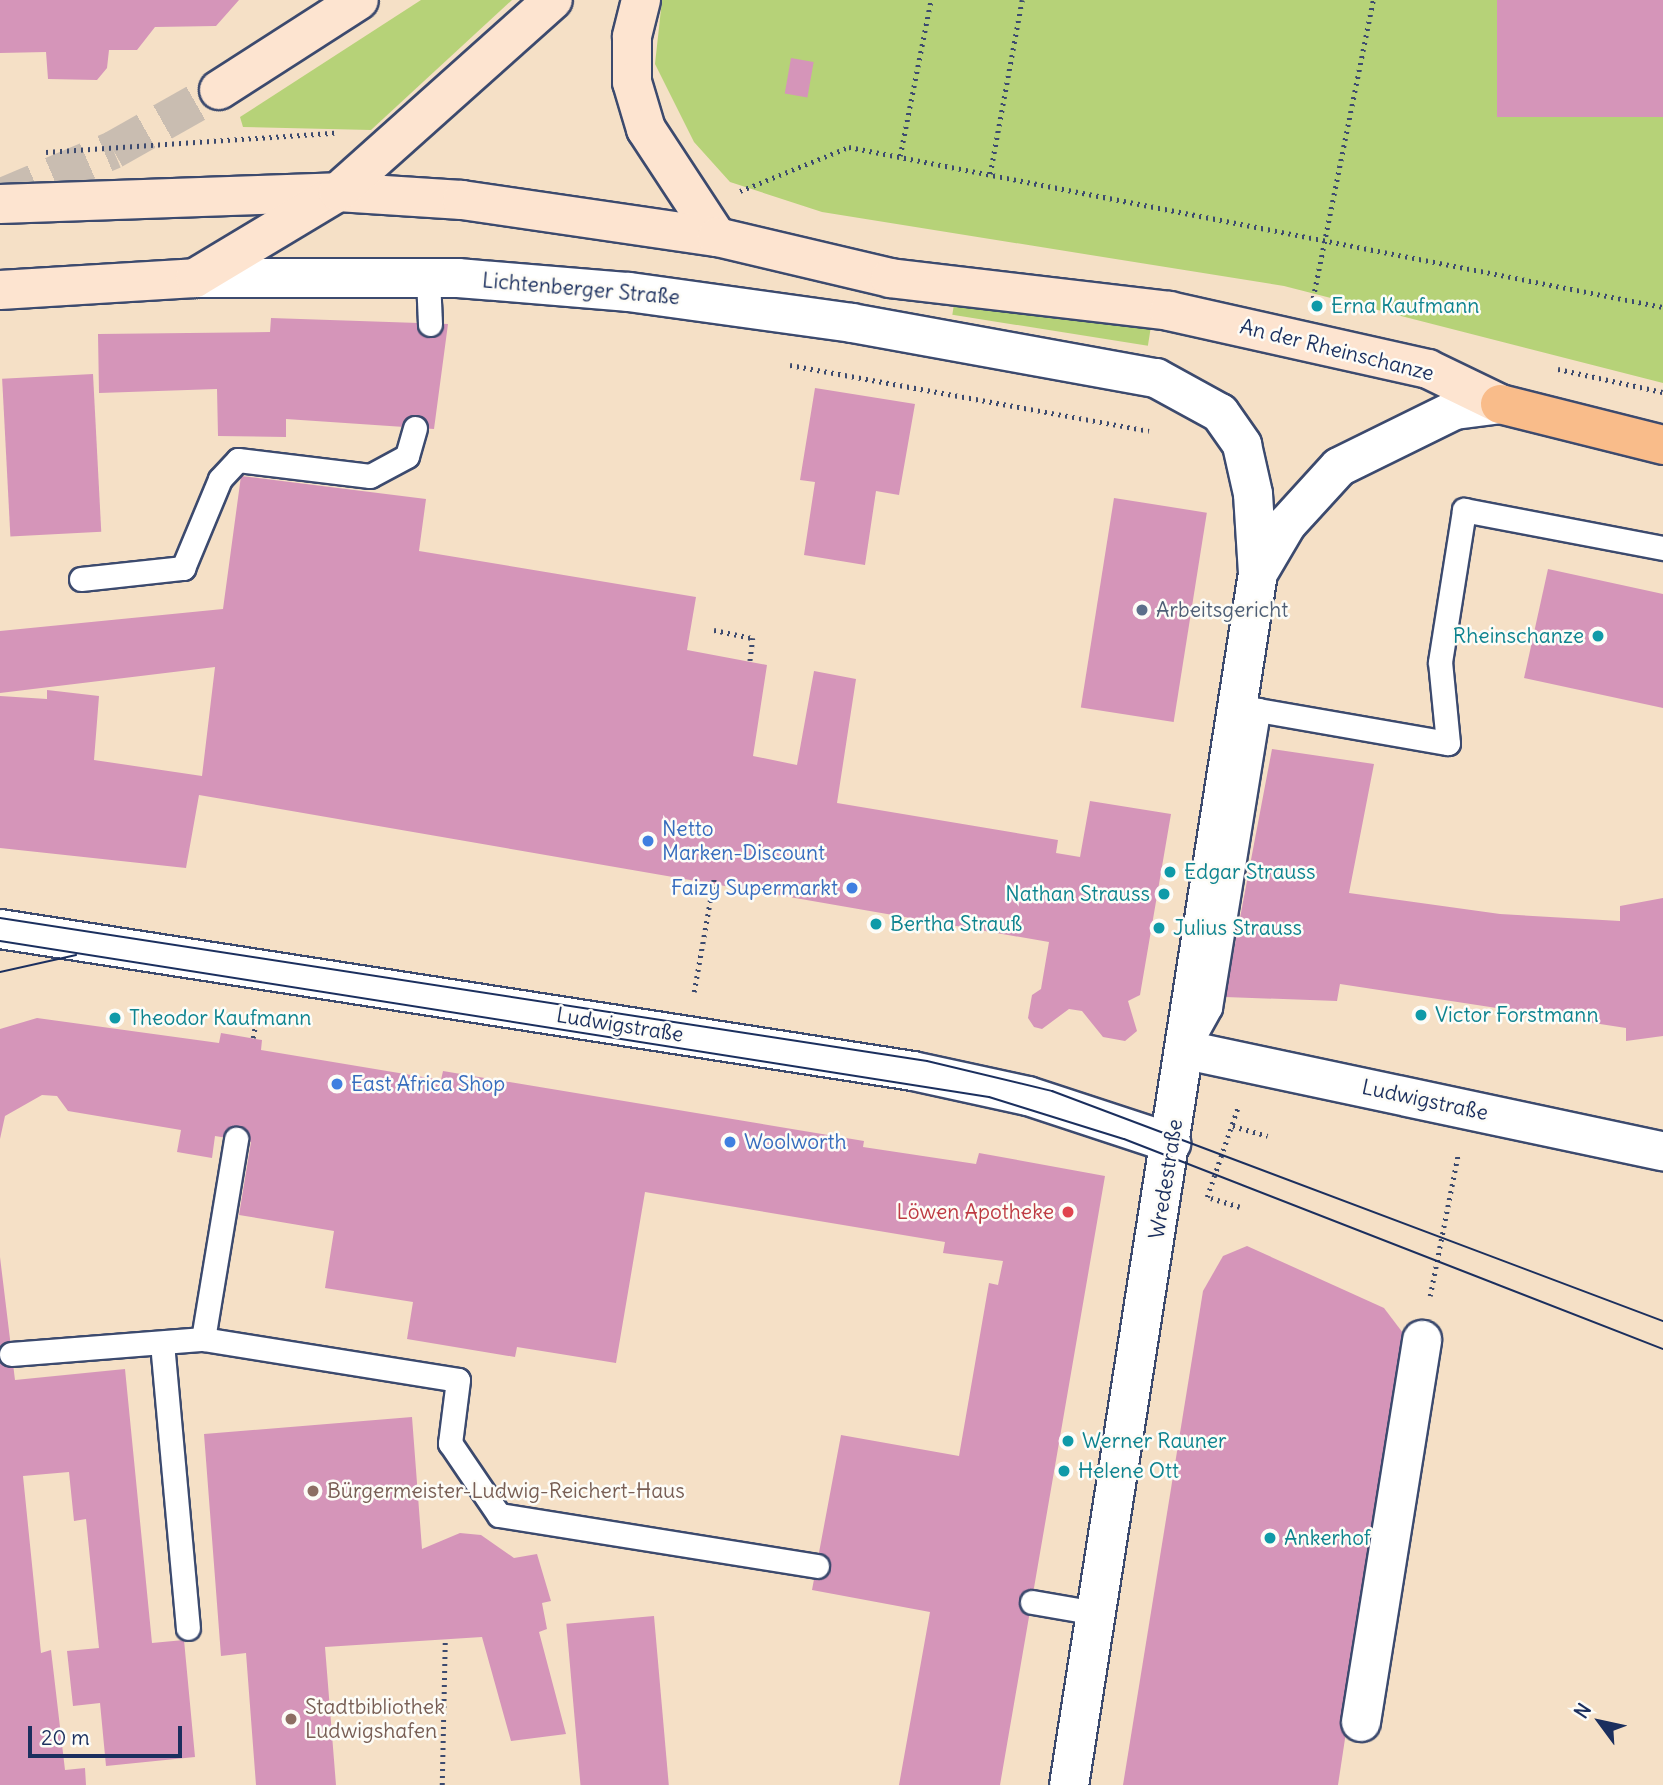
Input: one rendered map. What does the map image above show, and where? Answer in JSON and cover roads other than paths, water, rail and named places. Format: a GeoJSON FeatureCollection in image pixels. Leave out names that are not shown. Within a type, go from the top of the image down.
{"type":"FeatureCollection","features":[{"type":"Feature","properties":{"kind":"highway"},"geometry":{"type":"LineString","coordinates":[[1500,404],[1663,444]]}},
{"type":"Feature","properties":{"kind":"main road"},"geometry":{"type":"LineString","coordinates":[[219,90],[359,0]]}},
{"type":"Feature","properties":{"kind":"main road"},"geometry":{"type":"LineString","coordinates":[[195,278],[338,192],[553,0]]}},
{"type":"Feature","properties":{"kind":"main road"},"geometry":{"type":"LineString","coordinates":[[640,0],[632,37],[632,82],[646,129],[717,237]]}},
{"type":"Feature","properties":{"kind":"main road"},"geometry":{"type":"LineString","coordinates":[[0,204],[338,192],[462,200],[717,237]]}},
{"type":"Feature","properties":{"kind":"main road","name":"An der Rheinschanze"},"geometry":{"type":"LineString","coordinates":[[717,237],[890,278],[1169,311],[1428,369],[1500,404]]}},
{"type":"Feature","properties":{"kind":"main road","name":"Lichtenberger Straße"},"geometry":{"type":"LineString","coordinates":[[0,290],[195,278]]}},
{"type":"Feature","properties":{"kind":"street","name":"Lichtenberger Straße"},"geometry":{"type":"LineString","coordinates":[[195,278],[428,278],[740,306],[1156,378]]}},
{"type":"Feature","properties":{"kind":"street","name":"Wredestraße"},"geometry":{"type":"LineString","coordinates":[[1069,1785],[1171,1143],[1200,1053],[1246,708],[1258,573],[1253,494],[1242,445],[1220,413],[1156,378]]}},
{"type":"Feature","properties":{"kind":"street","name":"Wredestraße"},"geometry":{"type":"LineString","coordinates":[[1258,573],[1287,524],[1339,467],[1455,410],[1500,404]]}},
{"type":"Feature","properties":{"kind":"street","name":"Ludwigstraße"},"geometry":{"type":"LineString","coordinates":[[0,929],[687,1035],[971,1082],[1171,1143]]}},
{"type":"Feature","properties":{"kind":"street","name":"Ludwigstraße"},"geometry":{"type":"LineString","coordinates":[[0,952],[63,938]]}},
{"type":"Feature","properties":{"kind":"street","name":"Ludwigstraße"},"geometry":{"type":"LineString","coordinates":[[1200,1053],[1663,1151]]}},
{"type":"Feature","properties":{"kind":"street"},"geometry":{"type":"LineString","coordinates":[[1361,1723],[1422,1340]]}},
{"type":"Feature","properties":{"kind":"lane"},"geometry":{"type":"LineString","coordinates":[[428,278],[430,324]]}},
{"type":"Feature","properties":{"kind":"lane"},"geometry":{"type":"LineString","coordinates":[[81,579],[183,568],[220,479],[238,460],[369,476],[407,456],[415,428]]}},
{"type":"Feature","properties":{"kind":"lane"},"geometry":{"type":"LineString","coordinates":[[1246,708],[1448,743],[1440,662],[1464,510],[1663,548]]}},
{"type":"Feature","properties":{"kind":"lane"},"geometry":{"type":"LineString","coordinates":[[203,1339],[236,1139]]}},
{"type":"Feature","properties":{"kind":"lane"},"geometry":{"type":"LineString","coordinates":[[11,1354],[203,1339],[458,1380],[450,1443],[499,1515],[817,1566]]}},
{"type":"Feature","properties":{"kind":"lane"},"geometry":{"type":"LineString","coordinates":[[162,1343],[188,1628]]}},
{"type":"Feature","properties":{"kind":"lane"},"geometry":{"type":"LineString","coordinates":[[1032,1602],[1096,1613]]}},
{"type":"Feature","properties":{"kind":"tunnel"},"geometry":{"type":"LineString","coordinates":[[0,198],[113,150],[219,90]]}},
{"type":"Feature","properties":{"kind":"tram line"},"geometry":{"type":"LineString","coordinates":[[0,918],[927,1061],[1052,1091],[1663,1321]]}},
{"type":"Feature","properties":{"kind":"tram line"},"geometry":{"type":"LineString","coordinates":[[0,941],[989,1097],[1124,1139],[1663,1349]]}},
{"type":"Feature","properties":{"kind":"tram line"},"geometry":{"type":"LineString","coordinates":[[0,972],[76,955]]}},
{"type":"Feature","properties":{"kind":"place","name":"Erna Kaufmann"},"geometry":{"type":"Point","coordinates":[1317,306]}},
{"type":"Feature","properties":{"kind":"place","name":"Arbeitsgericht"},"geometry":{"type":"Point","coordinates":[1142,610]}},
{"type":"Feature","properties":{"kind":"place","name":"Rheinschanze"},"geometry":{"type":"Point","coordinates":[1598,636]}},
{"type":"Feature","properties":{"kind":"place","name":"Netto Marken-Discount"},"geometry":{"type":"Point","coordinates":[648,841]}},
{"type":"Feature","properties":{"kind":"place","name":"Edgar Strauss"},"geometry":{"type":"Point","coordinates":[1170,872]}},
{"type":"Feature","properties":{"kind":"place","name":"Faizy Supermarkt"},"geometry":{"type":"Point","coordinates":[852,888]}},
{"type":"Feature","properties":{"kind":"place","name":"Nathan Strauss"},"geometry":{"type":"Point","coordinates":[1164,894]}},
{"type":"Feature","properties":{"kind":"place","name":"Bertha Strauß"},"geometry":{"type":"Point","coordinates":[876,924]}},
{"type":"Feature","properties":{"kind":"place","name":"Julius Strauss"},"geometry":{"type":"Point","coordinates":[1159,928]}},
{"type":"Feature","properties":{"kind":"place","name":"Victor Forstmann"},"geometry":{"type":"Point","coordinates":[1421,1015]}},
{"type":"Feature","properties":{"kind":"place","name":"Theodor Kaufmann"},"geometry":{"type":"Point","coordinates":[115,1018]}},
{"type":"Feature","properties":{"kind":"place","name":"East Africa Shop"},"geometry":{"type":"Point","coordinates":[337,1084]}},
{"type":"Feature","properties":{"kind":"place","name":"Woolworth"},"geometry":{"type":"Point","coordinates":[730,1142]}},
{"type":"Feature","properties":{"kind":"place","name":"Löwen Apotheke"},"geometry":{"type":"Point","coordinates":[1068,1212]}},
{"type":"Feature","properties":{"kind":"place","name":"Werner Rauner"},"geometry":{"type":"Point","coordinates":[1068,1441]}},
{"type":"Feature","properties":{"kind":"place","name":"Helene Ott"},"geometry":{"type":"Point","coordinates":[1064,1471]}},
{"type":"Feature","properties":{"kind":"place","name":"Bürgermeister-Ludwig-Reichert-Haus"},"geometry":{"type":"Point","coordinates":[313,1491]}},
{"type":"Feature","properties":{"kind":"place","name":"Ankerhof"},"geometry":{"type":"Point","coordinates":[1270,1538]}},
{"type":"Feature","properties":{"kind":"place","name":"Stadtbibliothek Ludwigshafen"},"geometry":{"type":"Point","coordinates":[291,1719]}}]}
